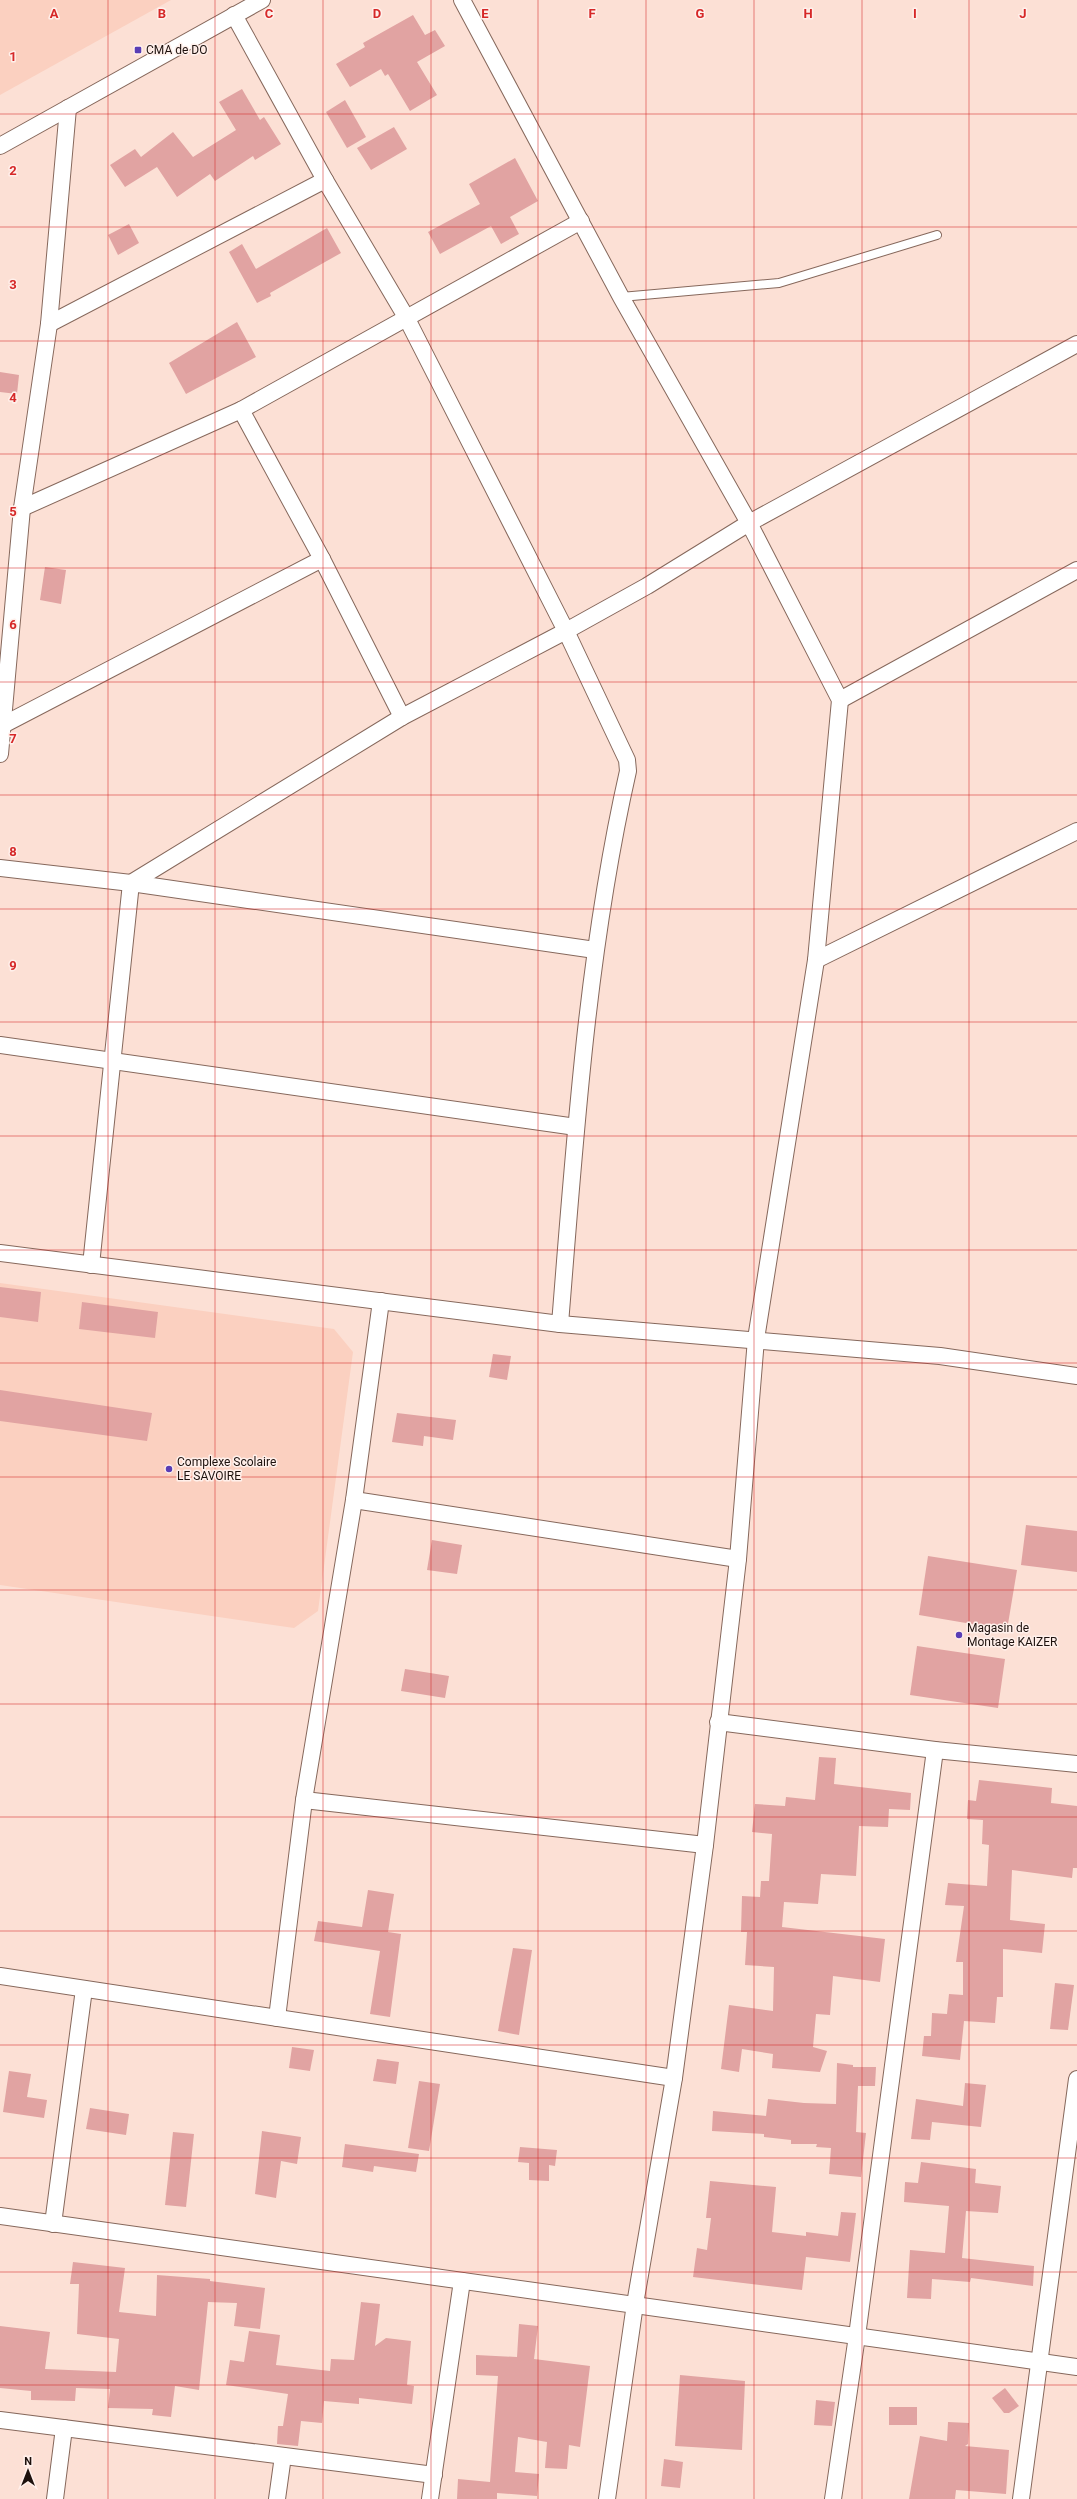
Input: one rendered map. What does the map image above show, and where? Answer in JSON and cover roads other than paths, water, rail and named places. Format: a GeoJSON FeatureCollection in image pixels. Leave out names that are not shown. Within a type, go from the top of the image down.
{"type":"FeatureCollection","features":[{"type":"Feature","properties":{"kind":"street"},"geometry":{"type":"LineString","coordinates":[[0,146],[262,0]]}},
{"type":"Feature","properties":{"kind":"street"},"geometry":{"type":"LineString","coordinates":[[462,0],[621,297],[749,523],[840,700],[816,960],[756,1339],[738,1560],[718,1722],[706,1845],[674,2078],[635,2304],[607,2499]]}},
{"type":"Feature","properties":{"kind":"street"},"geometry":{"type":"LineString","coordinates":[[234,15],[325,180],[406,317],[566,631],[627,760],[628,771],[595,950],[576,1127],[560,1324]]}},
{"type":"Feature","properties":{"kind":"street"},"geometry":{"type":"LineString","coordinates":[[0,754],[22,508],[49,324],[68,108]]}},
{"type":"Feature","properties":{"kind":"street"},"geometry":{"type":"LineString","coordinates":[[49,324],[325,180]]}},
{"type":"Feature","properties":{"kind":"street"},"geometry":{"type":"LineString","coordinates":[[22,508],[241,410],[581,221]]}},
{"type":"Feature","properties":{"kind":"street"},"geometry":{"type":"LineString","coordinates":[[131,883],[402,717],[566,631],[647,586],[749,523],[1077,344]]}},
{"type":"Feature","properties":{"kind":"street"},"geometry":{"type":"LineString","coordinates":[[241,410],[322,559],[402,717]]}},
{"type":"Feature","properties":{"kind":"street"},"geometry":{"type":"LineString","coordinates":[[3,725],[322,559]]}},
{"type":"Feature","properties":{"kind":"street"},"geometry":{"type":"LineString","coordinates":[[840,700],[1077,570]]}},
{"type":"Feature","properties":{"kind":"street"},"geometry":{"type":"LineString","coordinates":[[816,960],[1077,831]]}},
{"type":"Feature","properties":{"kind":"street"},"geometry":{"type":"LineString","coordinates":[[0,868],[131,883],[595,950]]}},
{"type":"Feature","properties":{"kind":"street"},"geometry":{"type":"LineString","coordinates":[[91,1265],[111,1062],[131,883]]}},
{"type":"Feature","properties":{"kind":"street"},"geometry":{"type":"LineString","coordinates":[[0,1045],[576,1127]]}},
{"type":"Feature","properties":{"kind":"street"},"geometry":{"type":"LineString","coordinates":[[0,1253],[560,1324],[756,1339],[940,1356],[1077,1376]]}},
{"type":"Feature","properties":{"kind":"street"},"geometry":{"type":"LineString","coordinates":[[277,2018],[304,1800],[354,1500],[381,1301]]}},
{"type":"Feature","properties":{"kind":"street"},"geometry":{"type":"LineString","coordinates":[[354,1500],[738,1560]]}},
{"type":"Feature","properties":{"kind":"street"},"geometry":{"type":"LineString","coordinates":[[718,1722],[935,1750],[1077,1764]]}},
{"type":"Feature","properties":{"kind":"street"},"geometry":{"type":"LineString","coordinates":[[833,2499],[857,2336],[935,1750]]}},
{"type":"Feature","properties":{"kind":"street"},"geometry":{"type":"LineString","coordinates":[[304,1800],[706,1845]]}},
{"type":"Feature","properties":{"kind":"street"},"geometry":{"type":"LineString","coordinates":[[0,1976],[674,2078]]}},
{"type":"Feature","properties":{"kind":"street"},"geometry":{"type":"LineString","coordinates":[[53,2224],[84,1989]]}},
{"type":"Feature","properties":{"kind":"street"},"geometry":{"type":"LineString","coordinates":[[1021,2499],[1077,2079]]}},
{"type":"Feature","properties":{"kind":"street"},"geometry":{"type":"LineString","coordinates":[[0,2216],[1077,2367]]}},
{"type":"Feature","properties":{"kind":"street"},"geometry":{"type":"LineString","coordinates":[[430,2499],[462,2281]]}},
{"type":"Feature","properties":{"kind":"street"},"geometry":{"type":"LineString","coordinates":[[0,2420],[434,2475]]}},
{"type":"Feature","properties":{"kind":"street"},"geometry":{"type":"LineString","coordinates":[[55,2499],[64,2428]]}},
{"type":"Feature","properties":{"kind":"street"},"geometry":{"type":"LineString","coordinates":[[277,2499],[283,2456]]}},
{"type":"Feature","properties":{"kind":"lane"},"geometry":{"type":"LineString","coordinates":[[621,297],[779,282],[937,235]]}},
{"type":"Feature","properties":{"kind":"place","name":"CMA de DO"},"geometry":{"type":"Point","coordinates":[138,50]}},
{"type":"Feature","properties":{"kind":"place","name":"Complexe Scolaire LE SAVOIRE"},"geometry":{"type":"Point","coordinates":[169,1469]}},
{"type":"Feature","properties":{"kind":"place","name":"Magasin de Montage KAIZER"},"geometry":{"type":"Point","coordinates":[959,1635]}}]}
